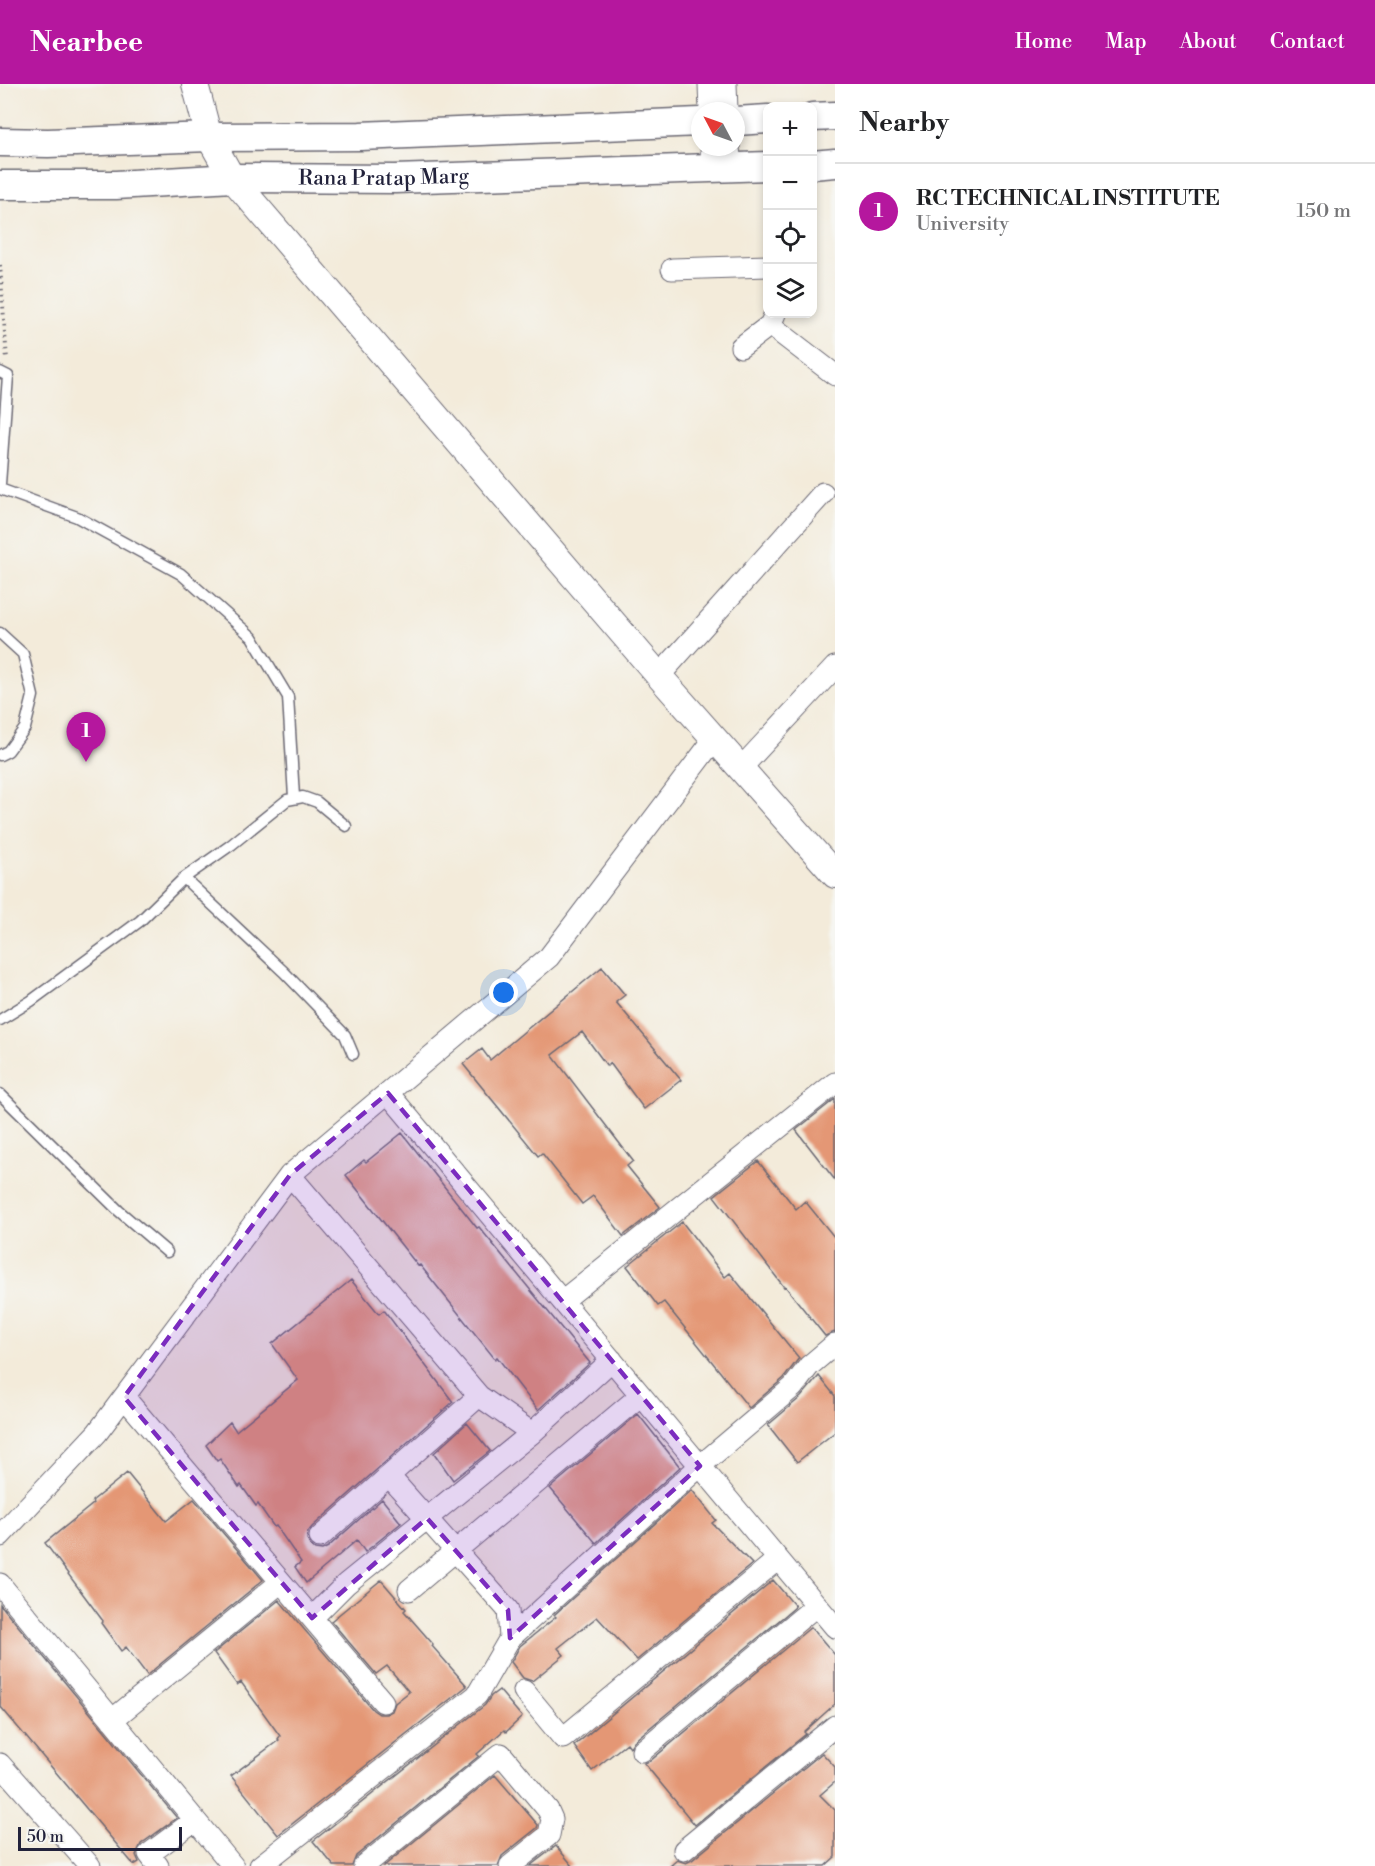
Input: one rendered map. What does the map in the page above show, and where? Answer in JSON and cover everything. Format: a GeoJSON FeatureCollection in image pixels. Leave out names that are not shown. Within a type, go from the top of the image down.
{"type":"FeatureCollection","features":[{"type":"Feature","properties":{"kind":"main road"},"geometry":{"type":"LineString","coordinates":[[817,117],[835,116]]}},
{"type":"Feature","properties":{"kind":"main road"},"geometry":{"type":"LineString","coordinates":[[745,120],[763,119]]}},
{"type":"Feature","properties":{"kind":"main road","name":"Rana Pratap Marg"},"geometry":{"type":"LineString","coordinates":[[0,142],[360,136],[691,122]]}},
{"type":"Feature","properties":{"kind":"main road","name":"Rana Pratap Marg"},"geometry":{"type":"LineString","coordinates":[[0,185],[116,185],[232,178],[395,179],[721,157],[763,165]]}},
{"type":"Feature","properties":{"kind":"main road"},"geometry":{"type":"LineString","coordinates":[[817,165],[835,163]]}},
{"type":"Feature","properties":{"kind":"street"},"geometry":{"type":"LineString","coordinates":[[195,84],[209,137],[232,178],[659,676],[835,875]]}},
{"type":"Feature","properties":{"kind":"street"},"geometry":{"type":"LineString","coordinates":[[709,84],[710,102]]}},
{"type":"Feature","properties":{"kind":"street"},"geometry":{"type":"LineString","coordinates":[[726,84],[727,102]]}},
{"type":"Feature","properties":{"kind":"street"},"geometry":{"type":"LineString","coordinates":[[672,268],[763,266]]}},
{"type":"Feature","properties":{"kind":"street"},"geometry":{"type":"LineString","coordinates":[[741,347],[772,319],[835,375]]}},
{"type":"Feature","properties":{"kind":"street"},"geometry":{"type":"LineString","coordinates":[[659,676],[823,493]]}},
{"type":"Feature","properties":{"kind":"street"},"geometry":{"type":"LineString","coordinates":[[741,768],[835,667]]}},
{"type":"Feature","properties":{"kind":"street"},"geometry":{"type":"LineString","coordinates":[[0,1536],[97,1433],[290,1175],[549,957],[714,738]]}},
{"type":"Feature","properties":{"kind":"street"},"geometry":{"type":"LineString","coordinates":[[562,1301],[835,1083]]}},
{"type":"Feature","properties":{"kind":"street"},"geometry":{"type":"LineString","coordinates":[[388,1093],[835,1627]]}},
{"type":"Feature","properties":{"kind":"street"},"geometry":{"type":"LineString","coordinates":[[290,1175],[479,1396],[532,1433]]}},
{"type":"Feature","properties":{"kind":"street"},"geometry":{"type":"LineString","coordinates":[[260,1866],[477,1695],[510,1638],[700,1466],[792,1387],[809,1366],[835,1344]]}},
{"type":"Feature","properties":{"kind":"street"},"geometry":{"type":"LineString","coordinates":[[312,1618],[346,1584],[532,1433],[612,1360]]}},
{"type":"Feature","properties":{"kind":"street"},"geometry":{"type":"LineString","coordinates":[[409,1590],[641,1395]]}},
{"type":"Feature","properties":{"kind":"street"},"geometry":{"type":"LineString","coordinates":[[320,1538],[479,1396]]}},
{"type":"Feature","properties":{"kind":"street"},"geometry":{"type":"LineString","coordinates":[[124,1397],[383,1702]]}},
{"type":"Feature","properties":{"kind":"street"},"geometry":{"type":"LineString","coordinates":[[389,1476],[508,1610],[510,1638]]}},
{"type":"Feature","properties":{"kind":"street"},"geometry":{"type":"LineString","coordinates":[[524,1691],[563,1738],[778,1559]]}},
{"type":"Feature","properties":{"kind":"street"},"geometry":{"type":"LineString","coordinates":[[112,1720],[281,1582]]}},
{"type":"Feature","properties":{"kind":"street"},"geometry":{"type":"LineString","coordinates":[[0,1584],[233,1866]]}},
{"type":"Feature","properties":{"kind":"street"},"geometry":{"type":"LineString","coordinates":[[642,1751],[817,1605]]}},
{"type":"Feature","properties":{"kind":"street"},"geometry":{"type":"LineString","coordinates":[[684,1850],[835,1726]]}},
{"type":"Feature","properties":{"kind":"street"},"geometry":{"type":"LineString","coordinates":[[364,1866],[501,1754],[548,1810],[552,1819],[549,1835],[510,1866]]}},
{"type":"Feature","properties":{"kind":"street"},"geometry":{"type":"LineString","coordinates":[[0,1764],[90,1866]]}},
{"type":"Feature","properties":{"kind":"street"},"geometry":{"type":"LineString","coordinates":[[158,1866],[149,1854],[195,1821]]}},
{"type":"Feature","properties":{"kind":"lane"},"geometry":{"type":"LineString","coordinates":[[0,484],[4,374]]}},
{"type":"Feature","properties":{"kind":"lane"},"geometry":{"type":"LineString","coordinates":[[0,489],[77,517],[181,574],[252,637],[288,697],[294,797]]}},
{"type":"Feature","properties":{"kind":"lane"},"geometry":{"type":"LineString","coordinates":[[0,633],[23,654],[33,696],[25,728],[8,751],[0,756]]}},
{"type":"Feature","properties":{"kind":"lane"},"geometry":{"type":"LineString","coordinates":[[0,1020],[32,1001],[140,921],[184,878],[231,845],[287,800],[303,797],[318,802],[346,826]]}},
{"type":"Feature","properties":{"kind":"lane"},"geometry":{"type":"LineString","coordinates":[[184,878],[284,972],[345,1035],[353,1054]]}},
{"type":"Feature","properties":{"kind":"lane"},"geometry":{"type":"LineString","coordinates":[[0,1094],[119,1211],[167,1252]]}},
{"type":"Feature","properties":{"kind":"path"},"geometry":{"type":"LineString","coordinates":[[0,265],[4,374]]}},
{"type":"Feature","properties":{"kind":"highlighted area"},"geometry":{"type":"Polygon","coordinates":[[[388,1093],[700,1466],[510,1638],[508,1610],[427,1518],[312,1618],[124,1397],[290,1175],[388,1093]]]}},
{"type":"Feature","properties":{"kind":"building"},"geometry":{"type":"Polygon","coordinates":[[[602,967],[625,995],[616,1002],[681,1080],[644,1109],[610,1063],[607,1066],[582,1032],[552,1055],[633,1161],[627,1166],[660,1207],[623,1236],[593,1196],[582,1204],[542,1153],[538,1156],[463,1064],[482,1049],[490,1060],[602,967]]]}},
{"type":"Feature","properties":{"kind":"building"},"geometry":{"type":"Polygon","coordinates":[[[835,1099],[835,1180],[796,1130],[835,1099]]]}},
{"type":"Feature","properties":{"kind":"building"},"geometry":{"type":"Polygon","coordinates":[[[402,1133],[477,1228],[479,1227],[590,1363],[538,1410],[497,1357],[495,1359],[420,1265],[418,1266],[346,1175],[402,1133]]]}},
{"type":"Feature","properties":{"kind":"building"},"geometry":{"type":"Polygon","coordinates":[[[758,1161],[796,1209],[805,1201],[835,1238],[835,1332],[825,1336],[714,1196],[758,1161]]]}},
{"type":"Feature","properties":{"kind":"building"},"geometry":{"type":"Polygon","coordinates":[[[682,1222],[725,1277],[730,1273],[799,1358],[784,1378],[749,1408],[664,1302],[658,1306],[627,1266],[682,1222]]]}},
{"type":"Feature","properties":{"kind":"building"},"geometry":{"type":"Polygon","coordinates":[[[351,1280],[379,1314],[384,1310],[453,1402],[312,1527],[307,1539],[315,1549],[322,1550],[328,1547],[382,1499],[401,1523],[365,1552],[357,1540],[306,1583],[295,1567],[301,1562],[276,1526],[274,1527],[258,1504],[256,1506],[241,1485],[239,1487],[220,1459],[217,1461],[206,1445],[230,1422],[236,1431],[298,1380],[272,1344],[351,1280]]]}},
{"type":"Feature","properties":{"kind":"building"},"geometry":{"type":"Polygon","coordinates":[[[819,1376],[835,1396],[835,1432],[797,1462],[768,1425],[801,1397],[819,1376]]]}},
{"type":"Feature","properties":{"kind":"building"},"geometry":{"type":"Polygon","coordinates":[[[638,1414],[680,1467],[596,1543],[550,1488],[638,1414]]]}},
{"type":"Feature","properties":{"kind":"building"},"geometry":{"type":"Polygon","coordinates":[[[467,1423],[490,1451],[453,1480],[434,1453],[467,1423]]]}},
{"type":"Feature","properties":{"kind":"building"},"geometry":{"type":"Polygon","coordinates":[[[127,1473],[166,1521],[194,1499],[263,1580],[147,1675],[126,1647],[121,1651],[101,1623],[103,1621],[45,1543],[127,1473]]]}},
{"type":"Feature","properties":{"kind":"building"},"geometry":{"type":"Polygon","coordinates":[[[692,1490],[716,1520],[712,1523],[752,1564],[637,1660],[597,1617],[558,1648],[564,1655],[532,1681],[523,1678],[511,1662],[520,1646],[556,1617],[554,1615],[692,1490]]]}},
{"type":"Feature","properties":{"kind":"building"},"geometry":{"type":"Polygon","coordinates":[[[381,1580],[406,1609],[404,1611],[433,1644],[432,1646],[467,1686],[278,1835],[231,1776],[279,1740],[280,1736],[241,1682],[237,1685],[214,1653],[279,1600],[373,1710],[379,1714],[386,1714],[392,1711],[395,1703],[409,1692],[387,1666],[376,1674],[331,1621],[381,1580]]]}},
{"type":"Feature","properties":{"kind":"building"},"geometry":{"type":"Polygon","coordinates":[[[773,1580],[795,1606],[794,1608],[634,1741],[630,1747],[627,1743],[592,1771],[574,1746],[773,1580]]]}},
{"type":"Feature","properties":{"kind":"building"},"geometry":{"type":"Polygon","coordinates":[[[0,1604],[177,1818],[141,1844],[136,1855],[139,1862],[134,1865],[0,1706],[0,1604]]]}},
{"type":"Feature","properties":{"kind":"building"},"geometry":{"type":"Polygon","coordinates":[[[811,1627],[835,1655],[835,1704],[804,1732],[806,1734],[695,1825],[644,1763],[650,1761],[811,1627]]]}},
{"type":"Feature","properties":{"kind":"building"},"geometry":{"type":"Polygon","coordinates":[[[499,1690],[522,1717],[477,1754],[479,1756],[356,1856],[352,1866],[334,1866],[313,1841],[485,1705],[499,1690]]]}},
{"type":"Feature","properties":{"kind":"building"},"geometry":{"type":"Polygon","coordinates":[[[822,1753],[835,1767],[835,1782],[820,1795],[835,1810],[835,1857],[825,1866],[670,1866],[677,1860],[686,1863],[692,1860],[822,1753]]]}},
{"type":"Feature","properties":{"kind":"building"},"geometry":{"type":"Polygon","coordinates":[[[495,1775],[538,1825],[502,1856],[498,1866],[384,1866],[495,1775]]]}},
{"type":"Feature","properties":{"kind":"building"},"geometry":{"type":"Polygon","coordinates":[[[556,1846],[573,1866],[530,1866],[556,1846]]]}},
{"type":"Feature","properties":{"kind":"place","name":"RC TECHNICAL INSTITUTE"},"geometry":{"type":"Point","coordinates":[86,762]}}]}
